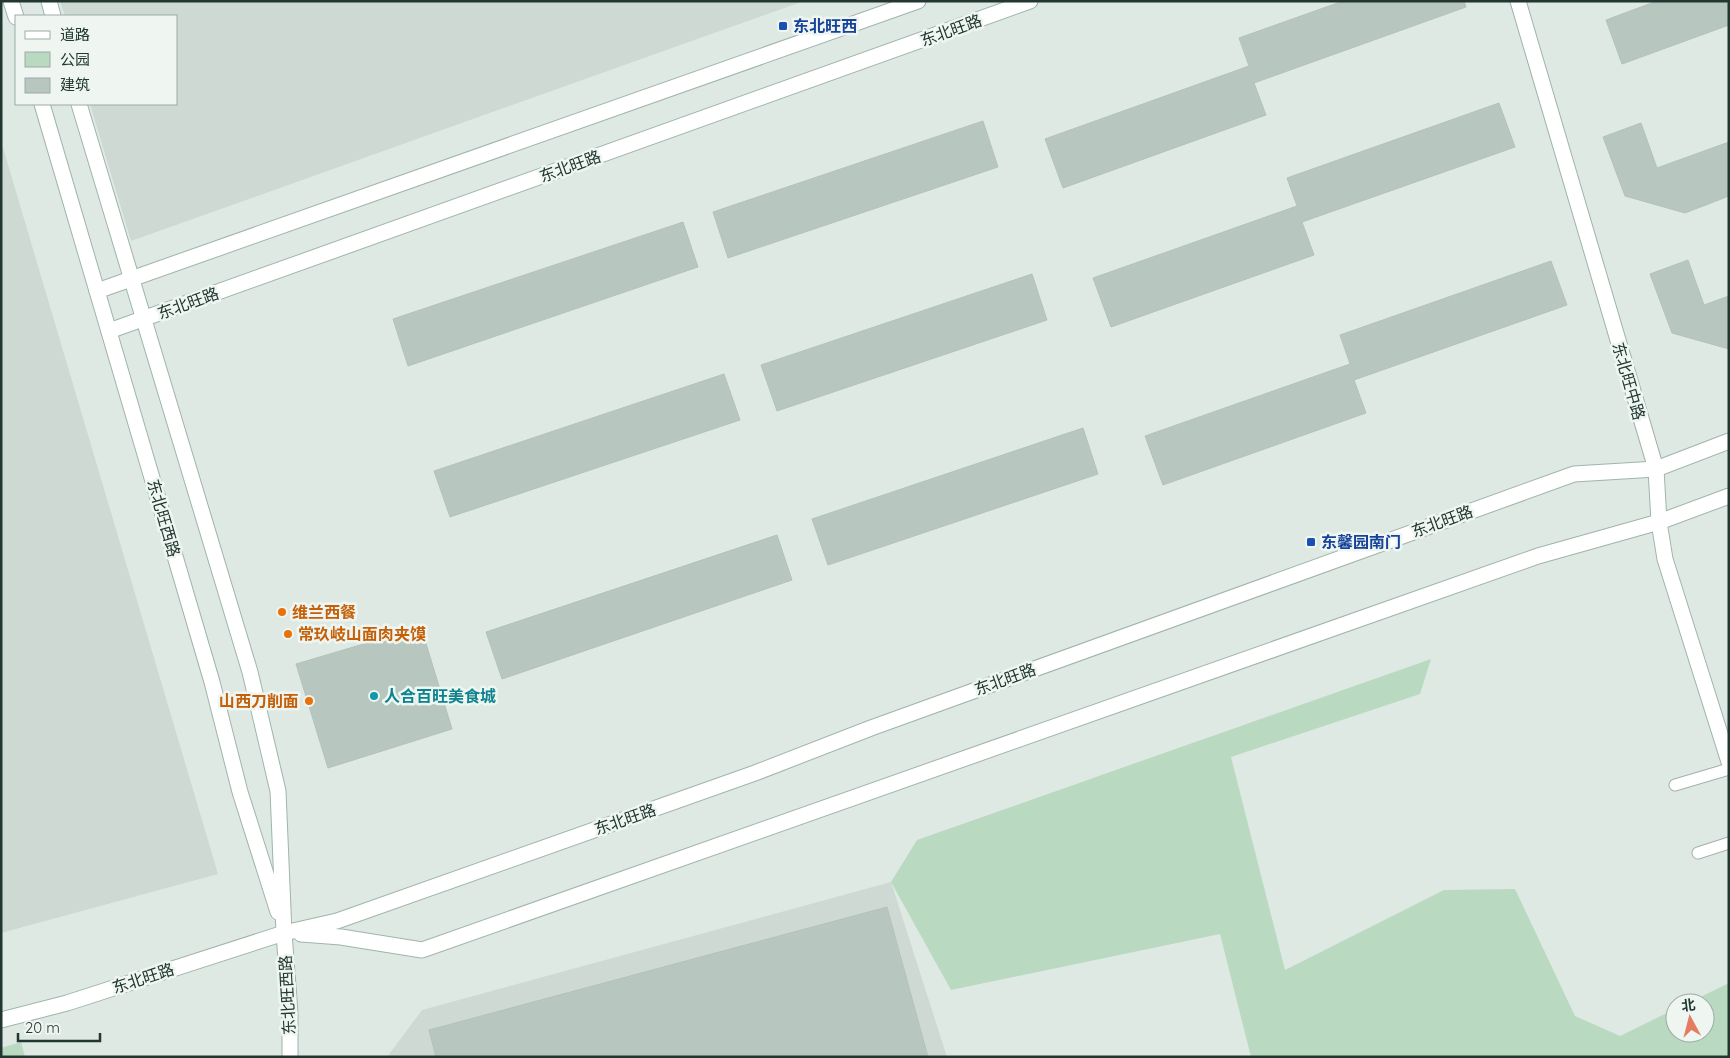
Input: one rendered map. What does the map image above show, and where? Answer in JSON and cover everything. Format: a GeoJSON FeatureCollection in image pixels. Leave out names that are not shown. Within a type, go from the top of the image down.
{"type":"FeatureCollection","features":[{"type":"Feature","properties":{"kind":"street"},"geometry":{"type":"LineString","coordinates":[[12,1],[16,15]]}},
{"type":"Feature","properties":{"kind":"street"},"geometry":{"type":"LineString","coordinates":[[49,1],[53,15]]}},
{"type":"Feature","properties":{"kind":"street"},"geometry":{"type":"LineString","coordinates":[[97,291],[918,1]]}},
{"type":"Feature","properties":{"kind":"street","name":"东北旺路"},"geometry":{"type":"LineString","coordinates":[[109,331],[1030,1]]}},
{"type":"Feature","properties":{"kind":"street","name":"东北旺中路"},"geometry":{"type":"LineString","coordinates":[[1518,1],[1656,469],[1659,522],[1664,560],[1729,762]]}},
{"type":"Feature","properties":{"kind":"street","name":"东北旺西路"},"geometry":{"type":"LineString","coordinates":[[42,105],[212,682],[240,792],[284,933]]}},
{"type":"Feature","properties":{"kind":"street","name":"东北旺西路"},"geometry":{"type":"LineString","coordinates":[[79,105],[250,672],[278,791],[284,933],[290,1014],[290,1057]]}},
{"type":"Feature","properties":{"kind":"street","name":"东北旺路"},"geometry":{"type":"LineString","coordinates":[[1,1020],[67,1003],[284,933],[337,921],[755,774],[871,728],[1574,474],[1656,469],[1729,442]]}},
{"type":"Feature","properties":{"kind":"street","name":"东北旺路"},"geometry":{"type":"LineString","coordinates":[[284,933],[341,937],[422,950],[1538,556],[1659,522],[1729,496]]}},
{"type":"Feature","properties":{"kind":"lane"},"geometry":{"type":"LineString","coordinates":[[1675,785],[1729,769]]}},
{"type":"Feature","properties":{"kind":"lane"},"geometry":{"type":"LineString","coordinates":[[1698,854],[1729,843]]}},
{"type":"Feature","properties":{"kind":"shaded area"},"geometry":{"type":"Polygon","coordinates":[[[60,1],[804,1],[131,241],[90,105],[178,105],[178,15],[65,15],[60,1]]]}},
{"type":"Feature","properties":{"kind":"shaded area"},"geometry":{"type":"Polygon","coordinates":[[[1,141],[218,874],[1,933],[1,141]]]}},
{"type":"Feature","properties":{"kind":"shaded area"},"geometry":{"type":"Polygon","coordinates":[[[891,882],[947,1057],[387,1057],[422,1010],[891,882]]]}},
{"type":"Feature","properties":{"kind":"green space"},"geometry":{"type":"Polygon","coordinates":[[[1431,659],[1420,694],[1231,757],[1285,970],[1444,890],[1515,889],[1575,1016],[1620,1036],[1665,1014],[1665,1043],[1715,1043],[1715,993],[1708,993],[1729,983],[1729,1057],[1251,1057],[1220,934],[951,990],[891,882],[917,840],[1431,659]]]}},
{"type":"Feature","properties":{"kind":"green space"},"geometry":{"type":"Polygon","coordinates":[[[21,1042],[25,1057],[1,1057],[1,1048],[21,1042]]]}},
{"type":"Feature","properties":{"kind":"building"},"geometry":{"type":"Polygon","coordinates":[[[1343,1],[1464,1],[1466,7],[1254,83],[1266,115],[1063,188],[1045,139],[1249,66],[1239,38],[1343,1]]]}},
{"type":"Feature","properties":{"kind":"building"},"geometry":{"type":"Polygon","coordinates":[[[1657,1],[1729,1],[1729,25],[1622,64],[1606,20],[1657,1]]]}},
{"type":"Feature","properties":{"kind":"building"},"geometry":{"type":"Polygon","coordinates":[[[1499,103],[1515,147],[1302,222],[1314,255],[1111,327],[1093,278],[1297,206],[1287,178],[1499,103]]]}},
{"type":"Feature","properties":{"kind":"building"},"geometry":{"type":"Polygon","coordinates":[[[983,121],[998,167],[728,258],[713,212],[983,121]]]}},
{"type":"Feature","properties":{"kind":"building"},"geometry":{"type":"Polygon","coordinates":[[[1641,123],[1657,168],[1729,142],[1729,196],[1685,213],[1625,196],[1603,137],[1641,123]]]}},
{"type":"Feature","properties":{"kind":"building"},"geometry":{"type":"Polygon","coordinates":[[[683,222],[698,267],[408,366],[393,319],[683,222]]]}},
{"type":"Feature","properties":{"kind":"building"},"geometry":{"type":"Polygon","coordinates":[[[1688,260],[1704,305],[1729,296],[1729,349],[1672,333],[1650,274],[1688,260]]]}},
{"type":"Feature","properties":{"kind":"building"},"geometry":{"type":"Polygon","coordinates":[[[1551,261],[1567,305],[1354,380],[1366,413],[1163,485],[1145,436],[1350,364],[1340,335],[1551,261]]]}},
{"type":"Feature","properties":{"kind":"building"},"geometry":{"type":"Polygon","coordinates":[[[1032,274],[1047,320],[777,411],[761,365],[1032,274]]]}},
{"type":"Feature","properties":{"kind":"building"},"geometry":{"type":"Polygon","coordinates":[[[724,374],[740,420],[450,517],[434,471],[724,374]]]}},
{"type":"Feature","properties":{"kind":"building"},"geometry":{"type":"Polygon","coordinates":[[[1083,428],[1098,474],[828,565],[812,519],[1083,428]]]}},
{"type":"Feature","properties":{"kind":"building"},"geometry":{"type":"Polygon","coordinates":[[[777,535],[792,580],[502,679],[486,632],[777,535]]]}},
{"type":"Feature","properties":{"kind":"building","name":"人合百旺美食城"},"geometry":{"type":"Polygon","coordinates":[[[421,627],[452,729],[328,768],[296,664],[421,627]]]}},
{"type":"Feature","properties":{"kind":"building"},"geometry":{"type":"Polygon","coordinates":[[[887,907],[928,1057],[436,1057],[429,1030],[887,907]]]}},
{"type":"Feature","properties":{"kind":"place","name":"东北旺西"},"geometry":{"type":"Point","coordinates":[783,26]}},
{"type":"Feature","properties":{"kind":"place","name":"东馨园南门"},"geometry":{"type":"Point","coordinates":[1311,542]}},
{"type":"Feature","properties":{"kind":"place","name":"维兰西餐"},"geometry":{"type":"Point","coordinates":[282,612]}},
{"type":"Feature","properties":{"kind":"place","name":"常玖岐山面肉夹馍"},"geometry":{"type":"Point","coordinates":[288,634]}},
{"type":"Feature","properties":{"kind":"place","name":"人合百旺美食城"},"geometry":{"type":"Point","coordinates":[374,696]}},
{"type":"Feature","properties":{"kind":"place","name":"山西刀削面"},"geometry":{"type":"Point","coordinates":[309,701]}}]}
